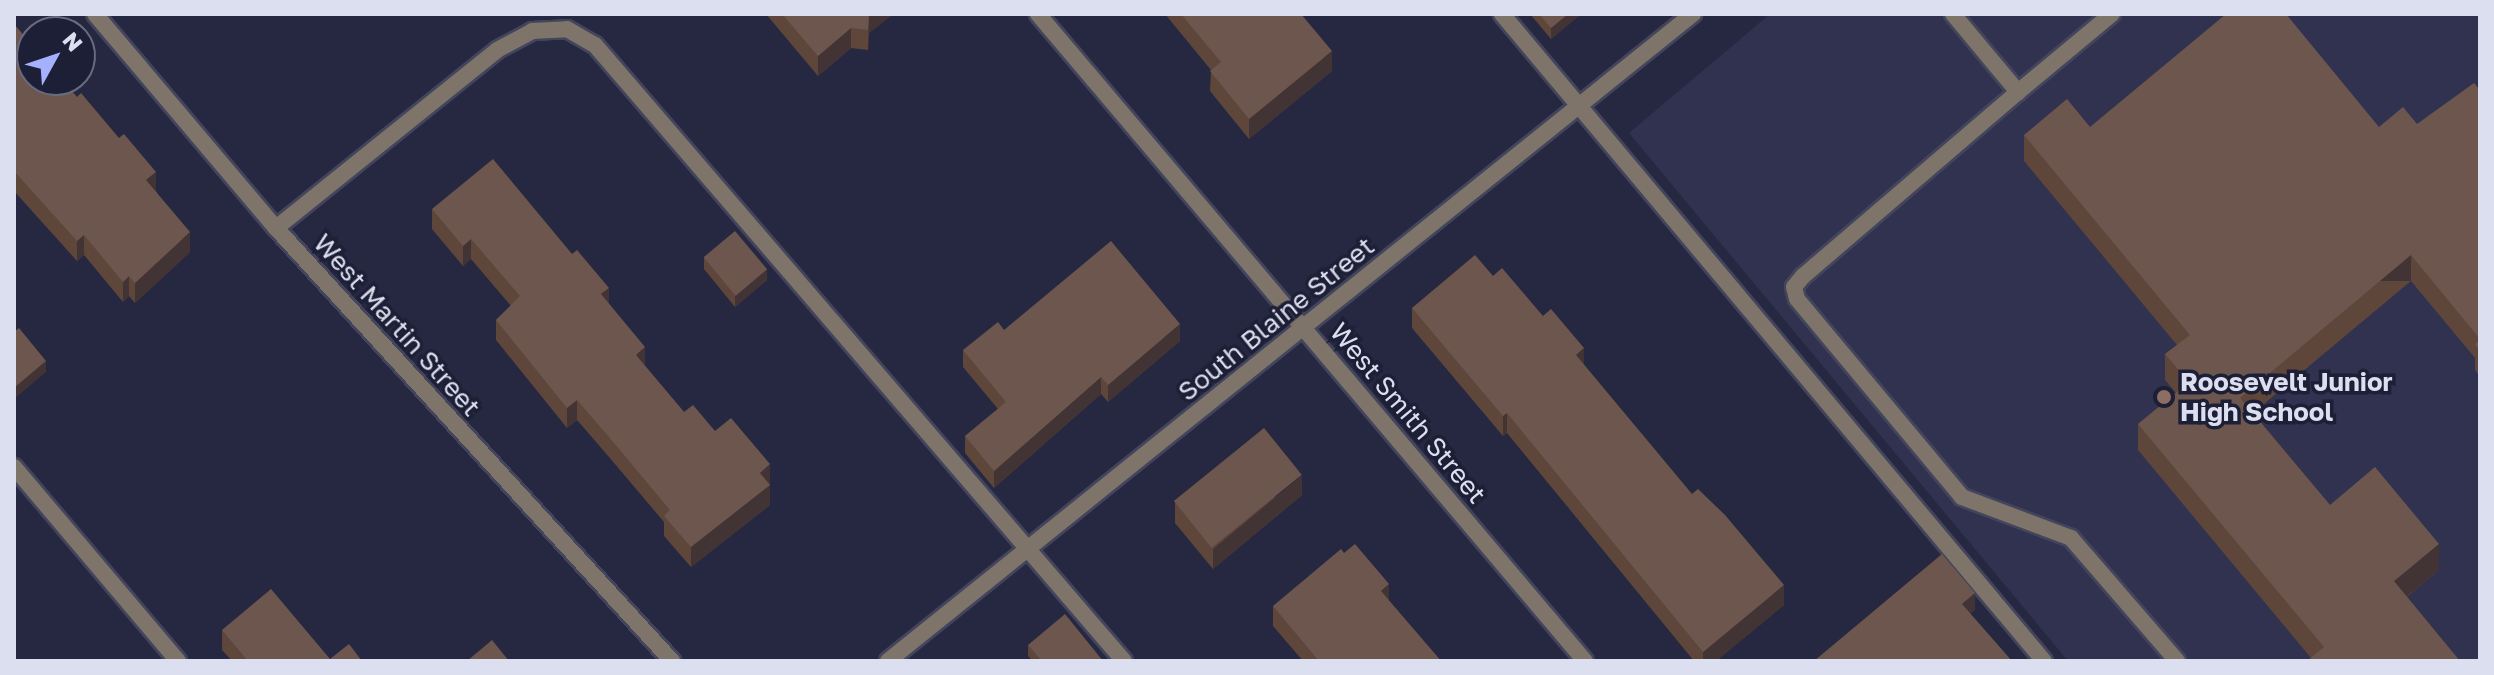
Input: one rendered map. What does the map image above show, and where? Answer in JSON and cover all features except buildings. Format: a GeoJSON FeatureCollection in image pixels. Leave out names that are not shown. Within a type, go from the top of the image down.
{"type":"FeatureCollection","features":[{"type":"Feature","properties":{"kind":"street","name":"West Martin Street"},"geometry":{"type":"LineString","coordinates":[[95,14],[276,228],[672,661]]}},
{"type":"Feature","properties":{"kind":"street","name":"West Smith Street"},"geometry":{"type":"LineString","coordinates":[[1038,14],[1585,661]]}},
{"type":"Feature","properties":{"kind":"street"},"geometry":{"type":"LineString","coordinates":[[1502,14],[2044,661]]}},
{"type":"Feature","properties":{"kind":"street","name":"South Blaine Street"},"geometry":{"type":"LineString","coordinates":[[888,661],[1693,14]]}},
{"type":"Feature","properties":{"kind":"street"},"geometry":{"type":"LineString","coordinates":[[1953,14],[2018,92]]}},
{"type":"Feature","properties":{"kind":"street"},"geometry":{"type":"LineString","coordinates":[[2112,14],[1803,276],[1794,287],[1797,299],[1962,497],[2071,538],[2177,661]]}},
{"type":"Feature","properties":{"kind":"street"},"geometry":{"type":"LineString","coordinates":[[276,228],[497,50],[532,31],[567,29],[595,45],[1124,661]]}},
{"type":"Feature","properties":{"kind":"street"},"geometry":{"type":"LineString","coordinates":[[14,467],[178,661]]}},
{"type":"Feature","properties":{"kind":"shaded area","name":"Roosevelt Junior High School"},"geometry":{"type":"Polygon","coordinates":[[[1770,14],[2480,14],[2480,661],[2068,661],[1629,133],[1770,14]]]}},
{"type":"Feature","properties":{"kind":"place","name":"Roosevelt Junior High School"},"geometry":{"type":"Point","coordinates":[2164,397]}}]}
